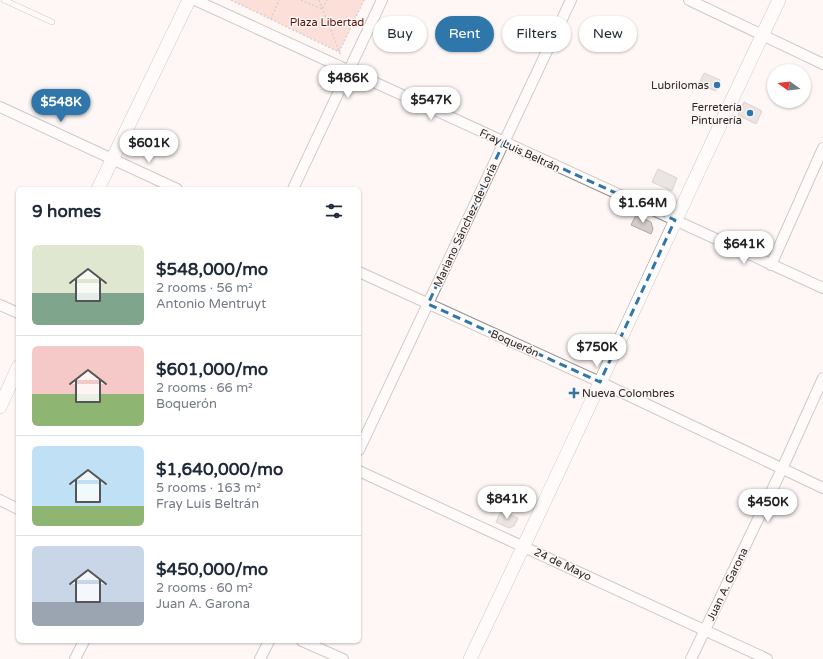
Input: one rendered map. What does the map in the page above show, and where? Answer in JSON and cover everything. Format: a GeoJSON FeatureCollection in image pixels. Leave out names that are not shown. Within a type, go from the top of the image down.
{"type":"FeatureCollection","features":[{"type":"Feature","properties":{"kind":"street"},"geometry":{"type":"LineString","coordinates":[[99,187],[189,0]]}},
{"type":"Feature","properties":{"kind":"street","name":"Fray Luis Beltrán"},"geometry":{"type":"LineString","coordinates":[[195,0],[772,266],[823,288]]}},
{"type":"Feature","properties":{"kind":"street"},"geometry":{"type":"LineString","coordinates":[[294,187],[382,0]]}},
{"type":"Feature","properties":{"kind":"street","name":"Mariano Sánchez de Loria"},"geometry":{"type":"LineString","coordinates":[[361,446],[571,0]]}},
{"type":"Feature","properties":{"kind":"street"},"geometry":{"type":"LineString","coordinates":[[689,0],[823,64]]}},
{"type":"Feature","properties":{"kind":"street"},"geometry":{"type":"LineString","coordinates":[[470,659],[779,0]]}},
{"type":"Feature","properties":{"kind":"street"},"geometry":{"type":"LineString","coordinates":[[0,107],[173,187]]}},
{"type":"Feature","properties":{"kind":"street"},"geometry":{"type":"LineString","coordinates":[[772,266],[823,148]]}},
{"type":"Feature","properties":{"kind":"street","name":"Boquerón"},"geometry":{"type":"LineString","coordinates":[[361,273],[600,382],[823,488]]}},
{"type":"Feature","properties":{"kind":"street"},"geometry":{"type":"LineString","coordinates":[[0,305],[16,312]]}},
{"type":"Feature","properties":{"kind":"street"},"geometry":{"type":"LineString","coordinates":[[0,408],[16,372]]}},
{"type":"Feature","properties":{"kind":"street","name":"Juan A. Garona"},"geometry":{"type":"LineString","coordinates":[[691,659],[782,469],[823,378]]}},
{"type":"Feature","properties":{"kind":"street","name":"24 de Mayo"},"geometry":{"type":"LineString","coordinates":[[361,472],[767,659]]}},
{"type":"Feature","properties":{"kind":"street"},"geometry":{"type":"LineString","coordinates":[[0,500],[16,508]]}},
{"type":"Feature","properties":{"kind":"street"},"geometry":{"type":"LineString","coordinates":[[75,659],[83,643]]}},
{"type":"Feature","properties":{"kind":"street"},"geometry":{"type":"LineString","coordinates":[[260,659],[268,643]]}},
{"type":"Feature","properties":{"kind":"street"},"geometry":{"type":"LineString","coordinates":[[307,643],[343,659]]}},
{"type":"Feature","properties":{"kind":"lane"},"geometry":{"type":"LineString","coordinates":[[4,0],[52,22]]}},
{"type":"Feature","properties":{"kind":"path"},"geometry":{"type":"LineString","coordinates":[[231,0],[339,52]]}},
{"type":"Feature","properties":{"kind":"path"},"geometry":{"type":"LineString","coordinates":[[271,19],[279,0]]}},
{"type":"Feature","properties":{"kind":"path"},"geometry":{"type":"LineString","coordinates":[[301,0],[322,9]]}},
{"type":"Feature","properties":{"kind":"path"},"geometry":{"type":"LineString","coordinates":[[319,0],[339,52]]}},
{"type":"Feature","properties":{"kind":"path"},"geometry":{"type":"LineString","coordinates":[[322,9],[327,0]]}},
{"type":"Feature","properties":{"kind":"path"},"geometry":{"type":"LineString","coordinates":[[339,52],[364,0]]}},
{"type":"Feature","properties":{"kind":"highlighted area"},"geometry":{"type":"Polygon","coordinates":[[[504,142],[675,220],[600,382],[428,304],[504,142]]]}},
{"type":"Feature","properties":{"kind":"green space","name":"Plaza Libertad"},"geometry":{"type":"Polygon","coordinates":[[[231,0],[364,0],[339,52],[231,0]]]}},
{"type":"Feature","properties":{"kind":"building"},"geometry":{"type":"Polygon","coordinates":[[[704,73],[720,80],[716,91],[699,84],[704,73]]]}},
{"type":"Feature","properties":{"kind":"building","name":"Ferretería Pinturería"},"geometry":{"type":"Polygon","coordinates":[[[744,102],[762,111],[756,124],[738,115],[744,102]]]}},
{"type":"Feature","properties":{"kind":"building"},"geometry":{"type":"Polygon","coordinates":[[[658,169],[677,178],[672,191],[652,182],[658,169]]]}},
{"type":"Feature","properties":{"kind":"building"},"geometry":{"type":"Polygon","coordinates":[[[636,215],[651,222],[653,229],[651,234],[631,225],[636,215]]]}},
{"type":"Feature","properties":{"kind":"building"},"geometry":{"type":"Polygon","coordinates":[[[501,511],[518,518],[514,526],[509,528],[496,522],[501,511]]]}},
{"type":"Feature","properties":{"kind":"place","name":"Lubrilomas"},"geometry":{"type":"Point","coordinates":[717,85]}},
{"type":"Feature","properties":{"kind":"place","name":"Ferretería Pinturería"},"geometry":{"type":"Point","coordinates":[750,113]}},
{"type":"Feature","properties":{"kind":"place","name":"Nueva Colombres"},"geometry":{"type":"Point","coordinates":[574,393]}}]}
